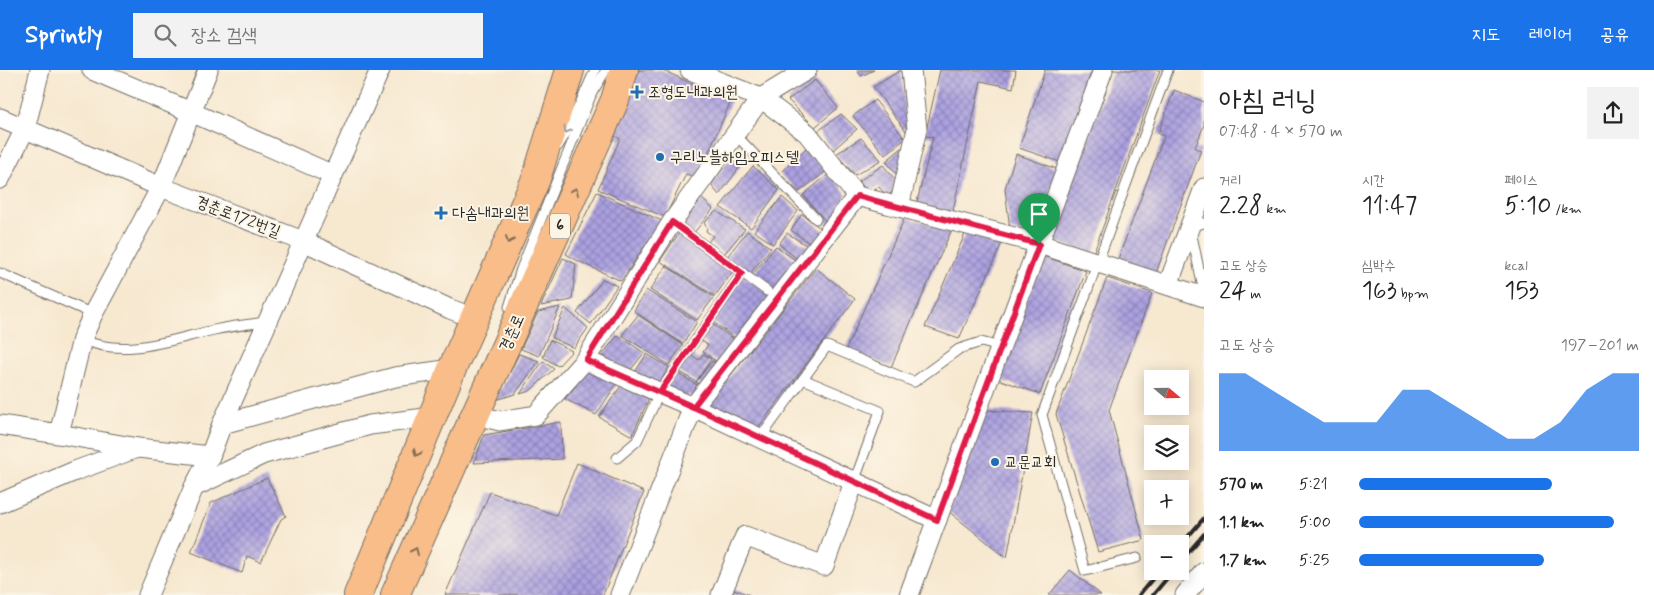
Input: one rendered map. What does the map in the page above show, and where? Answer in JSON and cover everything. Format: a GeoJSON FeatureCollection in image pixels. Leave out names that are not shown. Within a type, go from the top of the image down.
{"type":"FeatureCollection","features":[{"type":"Feature","properties":{"kind":"main road"},"geometry":{"type":"LineString","coordinates":[[358,595],[452,369],[536,179],[570,70]]}},
{"type":"Feature","properties":{"kind":"main road","name":"경춘로"},"geometry":{"type":"LineString","coordinates":[[395,595],[616,100],[624,70]]}},
{"type":"Feature","properties":{"kind":"street"},"geometry":{"type":"LineString","coordinates":[[0,179],[25,129],[40,70]]}},
{"type":"Feature","properties":{"kind":"street"},"geometry":{"type":"LineString","coordinates":[[92,70],[333,175]]}},
{"type":"Feature","properties":{"kind":"street"},"geometry":{"type":"LineString","coordinates":[[59,434],[82,339],[93,314],[160,187],[208,70]]}},
{"type":"Feature","properties":{"kind":"street"},"geometry":{"type":"LineString","coordinates":[[148,595],[380,70]]}},
{"type":"Feature","properties":{"kind":"street"},"geometry":{"type":"LineString","coordinates":[[690,70],[762,98],[807,133],[857,196],[1039,244],[1204,295]]}},
{"type":"Feature","properties":{"kind":"street"},"geometry":{"type":"LineString","coordinates":[[476,415],[500,421],[536,415],[586,360],[672,222],[762,98],[807,70]]}},
{"type":"Feature","properties":{"kind":"street"},"geometry":{"type":"LineString","coordinates":[[899,207],[917,130],[912,70]]}},
{"type":"Feature","properties":{"kind":"street"},"geometry":{"type":"LineString","coordinates":[[909,595],[1103,70]]}},
{"type":"Feature","properties":{"kind":"street","name":"경춘로172번길"},"geometry":{"type":"LineString","coordinates":[[0,118],[160,187],[303,241],[450,309],[474,318]]}},
{"type":"Feature","properties":{"kind":"street"},"geometry":{"type":"LineString","coordinates":[[1168,285],[1197,224],[1204,188]]}},
{"type":"Feature","properties":{"kind":"street"},"geometry":{"type":"LineString","coordinates":[[620,595],[693,407],[857,196]]}},
{"type":"Feature","properties":{"kind":"street"},"geometry":{"type":"LineString","coordinates":[[586,360],[761,437],[937,520]]}},
{"type":"Feature","properties":{"kind":"street"},"geometry":{"type":"LineString","coordinates":[[222,424],[395,377],[452,369]]}},
{"type":"Feature","properties":{"kind":"street"},"geometry":{"type":"LineString","coordinates":[[194,488],[264,454],[370,425],[432,417]]}},
{"type":"Feature","properties":{"kind":"street"},"geometry":{"type":"LineString","coordinates":[[0,425],[138,448],[210,456]]}},
{"type":"Feature","properties":{"kind":"street"},"geometry":{"type":"LineString","coordinates":[[0,503],[138,448]]}},
{"type":"Feature","properties":{"kind":"street"},"geometry":{"type":"LineString","coordinates":[[722,595],[744,536],[824,566],[854,482]]}},
{"type":"Feature","properties":{"kind":"street"},"geometry":{"type":"LineString","coordinates":[[1185,595],[1204,572]]}},
{"type":"Feature","properties":{"kind":"lane"},"geometry":{"type":"LineString","coordinates":[[536,179],[568,130],[595,70]]}},
{"type":"Feature","properties":{"kind":"lane"},"geometry":{"type":"LineString","coordinates":[[507,315],[522,269],[592,93],[606,70]]}},
{"type":"Feature","properties":{"kind":"lane"},"geometry":{"type":"LineString","coordinates":[[1137,558],[1086,571],[1042,415],[1168,70]]}},
{"type":"Feature","properties":{"kind":"lane"},"geometry":{"type":"LineString","coordinates":[[735,134],[816,219]]}},
{"type":"Feature","properties":{"kind":"lane"},"geometry":{"type":"LineString","coordinates":[[672,222],[767,291]]}},
{"type":"Feature","properties":{"kind":"lane"},"geometry":{"type":"LineString","coordinates":[[1197,224],[1204,295]]}},
{"type":"Feature","properties":{"kind":"lane"},"geometry":{"type":"LineString","coordinates":[[0,273],[93,314]]}},
{"type":"Feature","properties":{"kind":"lane"},"geometry":{"type":"LineString","coordinates":[[616,458],[637,441],[660,392],[742,273]]}},
{"type":"Feature","properties":{"kind":"lane"},"geometry":{"type":"LineString","coordinates":[[82,339],[94,344],[128,347],[168,342],[215,330],[268,322]]}},
{"type":"Feature","properties":{"kind":"lane"},"geometry":{"type":"LineString","coordinates":[[491,380],[501,334]]}},
{"type":"Feature","properties":{"kind":"lane"},"geometry":{"type":"LineString","coordinates":[[761,437],[827,346],[914,382],[959,349],[981,342],[1001,346]]}},
{"type":"Feature","properties":{"kind":"lane"},"geometry":{"type":"LineString","coordinates":[[803,379],[880,411],[854,482]]}},
{"type":"Feature","properties":{"kind":"building","name":"구리노블하임오피스텔"},"geometry":{"type":"Polygon","coordinates":[[[637,70],[662,70],[731,101],[697,178],[686,174],[665,217],[598,189],[620,139],[611,134],[637,70]]]}},
{"type":"Feature","properties":{"kind":"building"},"geometry":{"type":"Polygon","coordinates":[[[857,70],[874,70],[861,76],[857,70]]]}},
{"type":"Feature","properties":{"kind":"building"},"geometry":{"type":"Polygon","coordinates":[[[901,70],[908,134],[873,87],[901,70]]]}},
{"type":"Feature","properties":{"kind":"building"},"geometry":{"type":"Polygon","coordinates":[[[940,70],[1016,70],[1013,88],[981,81],[952,215],[916,206],[933,137],[925,136],[940,70]]]}},
{"type":"Feature","properties":{"kind":"building"},"geometry":{"type":"Polygon","coordinates":[[[1045,70],[1092,70],[1060,162],[1019,148],[1045,70]]]}},
{"type":"Feature","properties":{"kind":"building"},"geometry":{"type":"Polygon","coordinates":[[[1113,70],[1160,70],[1093,254],[1050,240],[1113,70]]]}},
{"type":"Feature","properties":{"kind":"building"},"geometry":{"type":"Polygon","coordinates":[[[815,80],[838,108],[815,127],[788,100],[815,80]]]}},
{"type":"Feature","properties":{"kind":"building"},"geometry":{"type":"Polygon","coordinates":[[[1174,90],[1204,102],[1204,125],[1195,148],[1201,150],[1156,273],[1118,259],[1164,136],[1158,134],[1174,90]]]}},
{"type":"Feature","properties":{"kind":"building"},"geometry":{"type":"Polygon","coordinates":[[[875,100],[905,139],[885,155],[853,116],[875,100]]]}},
{"type":"Feature","properties":{"kind":"building"},"geometry":{"type":"Polygon","coordinates":[[[841,114],[857,129],[833,150],[818,131],[841,114]]]}},
{"type":"Feature","properties":{"kind":"building"},"geometry":{"type":"Polygon","coordinates":[[[861,138],[881,160],[855,175],[836,154],[861,138]]]}},
{"type":"Feature","properties":{"kind":"building"},"geometry":{"type":"Polygon","coordinates":[[[908,143],[900,179],[886,161],[908,143]]]}},
{"type":"Feature","properties":{"kind":"building"},"geometry":{"type":"Polygon","coordinates":[[[809,145],[829,169],[799,192],[780,174],[809,145]]]}},
{"type":"Feature","properties":{"kind":"building"},"geometry":{"type":"Polygon","coordinates":[[[733,154],[743,163],[719,195],[711,185],[733,154]]]}},
{"type":"Feature","properties":{"kind":"building"},"geometry":{"type":"Polygon","coordinates":[[[1016,154],[1057,169],[1035,236],[1010,230],[1005,188],[1016,154]]]}},
{"type":"Feature","properties":{"kind":"building"},"geometry":{"type":"Polygon","coordinates":[[[883,165],[898,183],[888,197],[879,187],[867,192],[859,181],[883,165]]]}},
{"type":"Feature","properties":{"kind":"building"},"geometry":{"type":"Polygon","coordinates":[[[753,166],[779,190],[751,228],[720,207],[753,166]]]}},
{"type":"Feature","properties":{"kind":"building"},"geometry":{"type":"Polygon","coordinates":[[[830,173],[846,193],[844,207],[829,225],[803,195],[830,173]]]}},
{"type":"Feature","properties":{"kind":"building"},"geometry":{"type":"Polygon","coordinates":[[[597,192],[662,221],[621,281],[566,254],[597,192]]]}},
{"type":"Feature","properties":{"kind":"building"},"geometry":{"type":"Polygon","coordinates":[[[697,194],[713,209],[693,234],[677,221],[697,194]]]}},
{"type":"Feature","properties":{"kind":"building"},"geometry":{"type":"Polygon","coordinates":[[[782,197],[798,211],[773,244],[754,231],[782,197]]]}},
{"type":"Feature","properties":{"kind":"building"},"geometry":{"type":"Polygon","coordinates":[[[716,211],[745,229],[724,254],[708,242],[713,236],[706,231],[707,228],[704,223],[716,211]]]}},
{"type":"Feature","properties":{"kind":"building"},"geometry":{"type":"Polygon","coordinates":[[[802,214],[824,231],[813,246],[791,230],[802,214]]]}},
{"type":"Feature","properties":{"kind":"building"},"geometry":{"type":"Polygon","coordinates":[[[905,217],[952,229],[891,367],[846,349],[905,217]]]}},
{"type":"Feature","properties":{"kind":"building"},"geometry":{"type":"Polygon","coordinates":[[[747,231],[771,248],[750,274],[727,257],[747,231]]]}},
{"type":"Feature","properties":{"kind":"building"},"geometry":{"type":"Polygon","coordinates":[[[679,233],[733,271],[715,296],[660,261],[679,233]]]}},
{"type":"Feature","properties":{"kind":"building"},"geometry":{"type":"Polygon","coordinates":[[[787,233],[812,249],[801,262],[779,244],[787,233]]]}},
{"type":"Feature","properties":{"kind":"building"},"geometry":{"type":"Polygon","coordinates":[[[965,234],[1002,243],[959,339],[925,327],[965,234]]]}},
{"type":"Feature","properties":{"kind":"building"},"geometry":{"type":"Polygon","coordinates":[[[776,246],[799,263],[775,294],[752,275],[776,246]]]}},
{"type":"Feature","properties":{"kind":"building"},"geometry":{"type":"Polygon","coordinates":[[[1043,256],[1086,271],[1040,394],[998,379],[1043,256]]]}},
{"type":"Feature","properties":{"kind":"building"},"geometry":{"type":"Polygon","coordinates":[[[563,258],[576,264],[572,300],[541,306],[563,258]]]}},
{"type":"Feature","properties":{"kind":"building"},"geometry":{"type":"Polygon","coordinates":[[[666,266],[714,297],[697,320],[650,290],[666,266]]]}},
{"type":"Feature","properties":{"kind":"building"},"geometry":{"type":"Polygon","coordinates":[[[816,268],[855,299],[758,428],[707,405],[816,268]]]}},
{"type":"Feature","properties":{"kind":"building"},"geometry":{"type":"Polygon","coordinates":[[[743,276],[774,298],[741,342],[711,321],[743,276]]]}},
{"type":"Feature","properties":{"kind":"building"},"geometry":{"type":"Polygon","coordinates":[[[1107,278],[1152,293],[1109,410],[1144,540],[1098,552],[1056,414],[1107,278]]]}},
{"type":"Feature","properties":{"kind":"building"},"geometry":{"type":"Polygon","coordinates":[[[603,279],[617,286],[591,324],[577,313],[603,279]]]}},
{"type":"Feature","properties":{"kind":"building"},"geometry":{"type":"Polygon","coordinates":[[[646,290],[697,322],[683,344],[634,311],[646,290]]]}},
{"type":"Feature","properties":{"kind":"building"},"geometry":{"type":"Polygon","coordinates":[[[560,307],[539,356],[521,349],[538,312],[560,307]]]}},
{"type":"Feature","properties":{"kind":"building"},"geometry":{"type":"Polygon","coordinates":[[[565,308],[588,328],[574,348],[552,338],[565,308]]]}},
{"type":"Feature","properties":{"kind":"building"},"geometry":{"type":"Polygon","coordinates":[[[638,315],[683,345],[669,365],[622,335],[638,315]]]}},
{"type":"Feature","properties":{"kind":"building"},"geometry":{"type":"Polygon","coordinates":[[[709,322],[734,339],[717,362],[703,352],[708,345],[698,338],[709,322]]]}},
{"type":"Feature","properties":{"kind":"building"},"geometry":{"type":"Polygon","coordinates":[[[618,335],[644,353],[629,372],[602,355],[618,335]]]}},
{"type":"Feature","properties":{"kind":"building"},"geometry":{"type":"Polygon","coordinates":[[[550,340],[572,351],[558,366],[543,357],[550,340]]]}},
{"type":"Feature","properties":{"kind":"building"},"geometry":{"type":"Polygon","coordinates":[[[689,353],[699,360],[703,354],[711,359],[696,382],[677,370],[689,353]]]}},
{"type":"Feature","properties":{"kind":"building"},"geometry":{"type":"Polygon","coordinates":[[[519,354],[539,361],[515,394],[496,400],[519,354]]]}},
{"type":"Feature","properties":{"kind":"building"},"geometry":{"type":"Polygon","coordinates":[[[647,354],[669,367],[657,387],[633,375],[647,354]]]}},
{"type":"Feature","properties":{"kind":"building"},"geometry":{"type":"Polygon","coordinates":[[[543,361],[554,369],[530,391],[520,394],[543,361]]]}},
{"type":"Feature","properties":{"kind":"building"},"geometry":{"type":"Polygon","coordinates":[[[712,361],[718,364],[705,387],[696,382],[712,361]]]}},
{"type":"Feature","properties":{"kind":"building"},"geometry":{"type":"Polygon","coordinates":[[[590,368],[619,380],[596,415],[565,399],[590,368]]]}},
{"type":"Feature","properties":{"kind":"building"},"geometry":{"type":"Polygon","coordinates":[[[677,373],[702,388],[695,398],[688,395],[685,400],[665,389],[677,373]]]}},
{"type":"Feature","properties":{"kind":"building"},"geometry":{"type":"Polygon","coordinates":[[[623,383],[651,394],[632,436],[599,417],[623,383]]]}},
{"type":"Feature","properties":{"kind":"building","name":"교문교회"},"geometry":{"type":"Polygon","coordinates":[[[985,410],[1033,413],[1007,558],[948,511],[985,410]]]}},
{"type":"Feature","properties":{"kind":"building"},"geometry":{"type":"Polygon","coordinates":[[[561,422],[562,459],[474,463],[484,435],[561,422]]]}},
{"type":"Feature","properties":{"kind":"building"},"geometry":{"type":"Polygon","coordinates":[[[577,463],[644,492],[603,595],[445,595],[490,492],[556,515],[577,463]]]}},
{"type":"Feature","properties":{"kind":"building"},"geometry":{"type":"Polygon","coordinates":[[[267,478],[286,516],[281,519],[261,562],[247,556],[242,573],[191,552],[211,503],[267,478]]]}},
{"type":"Feature","properties":{"kind":"building"},"geometry":{"type":"Polygon","coordinates":[[[1070,570],[1101,595],[1049,595],[1070,570]]]}},
{"type":"Feature","properties":{"kind":"building"},"geometry":{"type":"Polygon","coordinates":[[[730,588],[750,595],[727,595],[730,588]]]}},
{"type":"Feature","properties":{"kind":"railway"},"geometry":{"type":"LineString","coordinates":[[1189,536],[1204,518]]}},
{"type":"Feature","properties":{"kind":"railway"},"geometry":{"type":"LineString","coordinates":[[1189,552],[1204,534]]}},
{"type":"Feature","properties":{"kind":"railway"},"geometry":{"type":"LineString","coordinates":[[1139,595],[1152,580]]}},
{"type":"Feature","properties":{"kind":"railway"},"geometry":{"type":"LineString","coordinates":[[1153,595],[1166,580]]}},
{"type":"Feature","properties":{"kind":"place","name":"조형도내과의원"},"geometry":{"type":"Point","coordinates":[637,92]}},
{"type":"Feature","properties":{"kind":"place","name":"구리노블하임오피스텔"},"geometry":{"type":"Point","coordinates":[660,157]}},
{"type":"Feature","properties":{"kind":"place","name":"다솜내과의원"},"geometry":{"type":"Point","coordinates":[441,213]}},
{"type":"Feature","properties":{"kind":"place","name":"교문교회"},"geometry":{"type":"Point","coordinates":[995,462]}},
{"type":"Feature","properties":{"kind":"route"},"geometry":{"type":"LineString","coordinates":[[1039,244],[857,196],[693,407],[586,360],[672,222],[742,273],[660,392],[761,437],[937,520],[1039,244]]}}]}
